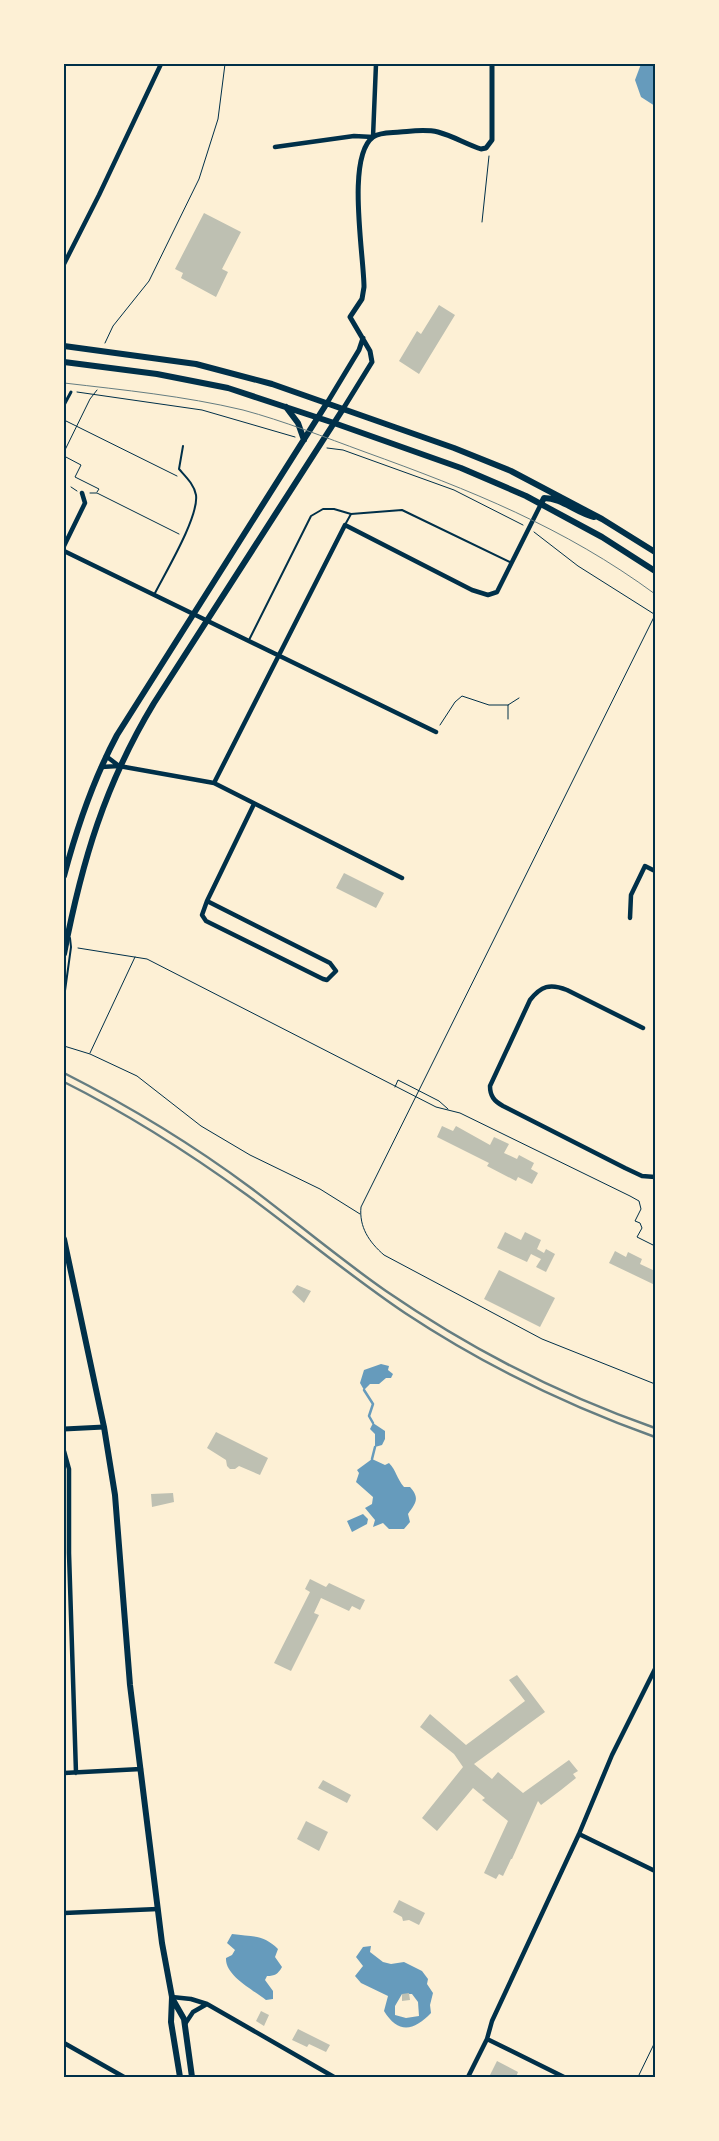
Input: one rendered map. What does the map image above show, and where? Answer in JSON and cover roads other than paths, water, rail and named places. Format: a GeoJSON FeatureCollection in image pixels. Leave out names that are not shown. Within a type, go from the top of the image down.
{"type":"FeatureCollection","features":[{"type":"Feature","properties":{"kind":"main road"},"geometry":{"type":"LineString","coordinates":[[64,346],[167,360],[222,370],[272,384],[454,448],[511,471],[602,519],[655,552]]}},
{"type":"Feature","properties":{"kind":"main road"},"geometry":{"type":"LineString","coordinates":[[64,362],[194,380],[244,392],[318,417],[462,468],[541,504],[602,537],[655,571]]}},
{"type":"Feature","properties":{"kind":"main road"},"geometry":{"type":"LineString","coordinates":[[64,876],[80,820],[101,767],[133,707],[327,404]]}},
{"type":"Feature","properties":{"kind":"main road"},"geometry":{"type":"LineString","coordinates":[[286,406],[298,423],[304,440]]}},
{"type":"Feature","properties":{"kind":"main road"},"geometry":{"type":"LineString","coordinates":[[64,954],[95,825],[119,766],[154,703],[343,409]]}},
{"type":"Feature","properties":{"kind":"main road"},"geometry":{"type":"LineString","coordinates":[[541,504],[544,498],[552,498],[585,515],[602,519]]}},
{"type":"Feature","properties":{"kind":"main road"},"geometry":{"type":"LineString","coordinates":[[64,1239],[104,1427],[114,1495],[121,1592],[141,1769],[158,1909],[172,1997],[171,2022],[180,2077]]}},
{"type":"Feature","properties":{"kind":"main road"},"geometry":{"type":"LineString","coordinates":[[172,1997],[185,2024],[192,2077]]}},
{"type":"Feature","properties":{"kind":"street"},"geometry":{"type":"LineString","coordinates":[[64,264],[99,196],[161,64]]}},
{"type":"Feature","properties":{"kind":"street"},"geometry":{"type":"LineString","coordinates":[[343,409],[372,362],[370,351],[350,317],[362,299],[364,287],[357,194],[359,172],[364,152],[373,137],[376,64]]}},
{"type":"Feature","properties":{"kind":"street"},"geometry":{"type":"LineString","coordinates":[[275,147],[354,136],[373,137],[381,134],[425,130],[439,132],[481,149],[486,148],[492,140],[492,64]]}},
{"type":"Feature","properties":{"kind":"street"},"geometry":{"type":"LineString","coordinates":[[327,404],[363,338]]}},
{"type":"Feature","properties":{"kind":"street"},"geometry":{"type":"LineString","coordinates":[[64,405],[71,392]]}},
{"type":"Feature","properties":{"kind":"street"},"geometry":{"type":"LineString","coordinates":[[64,546],[85,503],[82,493]]}},
{"type":"Feature","properties":{"kind":"street"},"geometry":{"type":"LineString","coordinates":[[214,783],[345,525],[472,590],[488,595],[498,592],[541,504]]}},
{"type":"Feature","properties":{"kind":"street"},"geometry":{"type":"LineString","coordinates":[[64,551],[436,732]]}},
{"type":"Feature","properties":{"kind":"street"},"geometry":{"type":"LineString","coordinates":[[106,756],[119,766]]}},
{"type":"Feature","properties":{"kind":"street"},"geometry":{"type":"LineString","coordinates":[[101,767],[119,766],[214,783],[402,878]]}},
{"type":"Feature","properties":{"kind":"street"},"geometry":{"type":"LineString","coordinates":[[207,901],[330,963],[336,971],[327,980],[323,979],[206,921],[202,915],[207,901],[254,804]]}},
{"type":"Feature","properties":{"kind":"street"},"geometry":{"type":"LineString","coordinates":[[630,918],[631,895],[645,866],[655,871]]}},
{"type":"Feature","properties":{"kind":"street"},"geometry":{"type":"LineString","coordinates":[[644,1028],[566,990],[556,986],[546,986],[538,990],[530,1000],[490,1086],[490,1094],[496,1102],[503,1106],[625,1168],[642,1176],[655,1177]]}},
{"type":"Feature","properties":{"kind":"street"},"geometry":{"type":"LineString","coordinates":[[64,1429],[104,1427]]}},
{"type":"Feature","properties":{"kind":"street"},"geometry":{"type":"LineString","coordinates":[[64,1451],[69,1469],[70,1598],[76,1773]]}},
{"type":"Feature","properties":{"kind":"street"},"geometry":{"type":"LineString","coordinates":[[64,1599],[70,1598]]}},
{"type":"Feature","properties":{"kind":"street"},"geometry":{"type":"LineString","coordinates":[[468,2077],[488,2039],[492,2021],[580,1834],[612,1755],[655,1669]]}},
{"type":"Feature","properties":{"kind":"street"},"geometry":{"type":"LineString","coordinates":[[64,1773],[141,1769]]}},
{"type":"Feature","properties":{"kind":"street"},"geometry":{"type":"LineString","coordinates":[[580,1834],[655,1871]]}},
{"type":"Feature","properties":{"kind":"street"},"geometry":{"type":"LineString","coordinates":[[64,1913],[158,1909]]}},
{"type":"Feature","properties":{"kind":"street"},"geometry":{"type":"LineString","coordinates":[[172,1997],[191,1999],[207,2004],[334,2077]]}},
{"type":"Feature","properties":{"kind":"street"},"geometry":{"type":"LineString","coordinates":[[185,2024],[192,2012],[207,2004]]}},
{"type":"Feature","properties":{"kind":"street"},"geometry":{"type":"LineString","coordinates":[[488,2039],[564,2077]]}},
{"type":"Feature","properties":{"kind":"street"},"geometry":{"type":"LineString","coordinates":[[64,2043],[124,2077]]}},
{"type":"Feature","properties":{"kind":"lane"},"geometry":{"type":"LineString","coordinates":[[154,595],[184,536],[196,504],[193,485],[179,469],[183,446]]}},
{"type":"Feature","properties":{"kind":"lane"},"geometry":{"type":"LineString","coordinates":[[249,641],[311,516],[323,509],[334,509],[351,514],[402,510],[512,563]]}},
{"type":"Feature","properties":{"kind":"lane"},"geometry":{"type":"LineString","coordinates":[[345,525],[351,514]]}},
{"type":"Feature","properties":{"kind":"lane"},"geometry":{"type":"LineString","coordinates":[[64,998],[71,947],[68,932]]}},
{"type":"Feature","properties":{"kind":"water"},"geometry":{"type":"Polygon","coordinates":[[[641,64],[655,64],[655,106],[641,97],[635,80],[641,64]]]}},
{"type":"Feature","properties":{"kind":"water"},"geometry":{"type":"Polygon","coordinates":[[[381,1364],[389,1366],[388,1370],[393,1374],[391,1378],[386,1378],[379,1384],[370,1384],[364,1390],[360,1383],[364,1370],[381,1364]]]}},
{"type":"Feature","properties":{"kind":"water"},"geometry":{"type":"Polygon","coordinates":[[[373,1423],[385,1431],[385,1439],[382,1445],[375,1447],[375,1434],[370,1429],[373,1423]]]}},
{"type":"Feature","properties":{"kind":"water"},"geometry":{"type":"Polygon","coordinates":[[[372,1459],[385,1465],[389,1463],[404,1487],[410,1487],[415,1494],[415,1504],[408,1514],[410,1522],[404,1529],[389,1529],[383,1523],[373,1527],[375,1520],[365,1508],[372,1504],[373,1497],[356,1482],[359,1473],[357,1470],[372,1459]]]}},
{"type":"Feature","properties":{"kind":"water"},"geometry":{"type":"Polygon","coordinates":[[[363,1514],[368,1519],[367,1524],[352,1532],[347,1521],[363,1514]]]}},
{"type":"Feature","properties":{"kind":"water"},"geometry":{"type":"Polygon","coordinates":[[[232,1934],[262,1938],[278,1949],[275,1957],[282,1967],[278,1973],[267,1976],[265,1980],[273,1991],[273,1999],[266,2000],[241,1982],[230,1971],[226,1958],[232,1955],[235,1950],[227,1943],[232,1934]]]}},
{"type":"Feature","properties":{"kind":"water"},"geometry":{"type":"Polygon","coordinates":[[[371,1946],[370,1952],[383,1962],[391,1964],[404,1962],[422,1971],[428,1979],[427,1984],[433,1993],[430,2005],[431,2013],[425,2019],[418,2024],[406,2027],[395,2024],[389,2018],[384,2011],[388,1996],[361,1983],[355,1976],[363,1966],[356,1957],[363,1947],[371,1946]],[[402,1994],[395,2006],[395,2015],[406,2018],[419,2016],[418,2002],[412,1994],[402,1994]]]}},
{"type":"Feature","properties":{"kind":"waterway"},"geometry":{"type":"LineString","coordinates":[[364,1390],[373,1404],[369,1416],[373,1423]]}},
{"type":"Feature","properties":{"kind":"waterway"},"geometry":{"type":"LineString","coordinates":[[372,1459],[375,1447]]}},
{"type":"Feature","properties":{"kind":"tram line"},"geometry":{"type":"LineString","coordinates":[[64,383],[154,394],[221,405],[258,414],[304,430],[404,466],[515,512],[586,549],[621,570],[655,594]]}},
{"type":"Feature","properties":{"kind":"railway"},"geometry":{"type":"LineString","coordinates":[[64,1073],[136,1112],[206,1156],[251,1188],[369,1279],[450,1332],[550,1385],[585,1401],[655,1428]]}},
{"type":"Feature","properties":{"kind":"railway"},"geometry":{"type":"LineString","coordinates":[[64,1082],[135,1121],[203,1164],[365,1284],[434,1332],[464,1350],[558,1398],[655,1437]]}}]}
